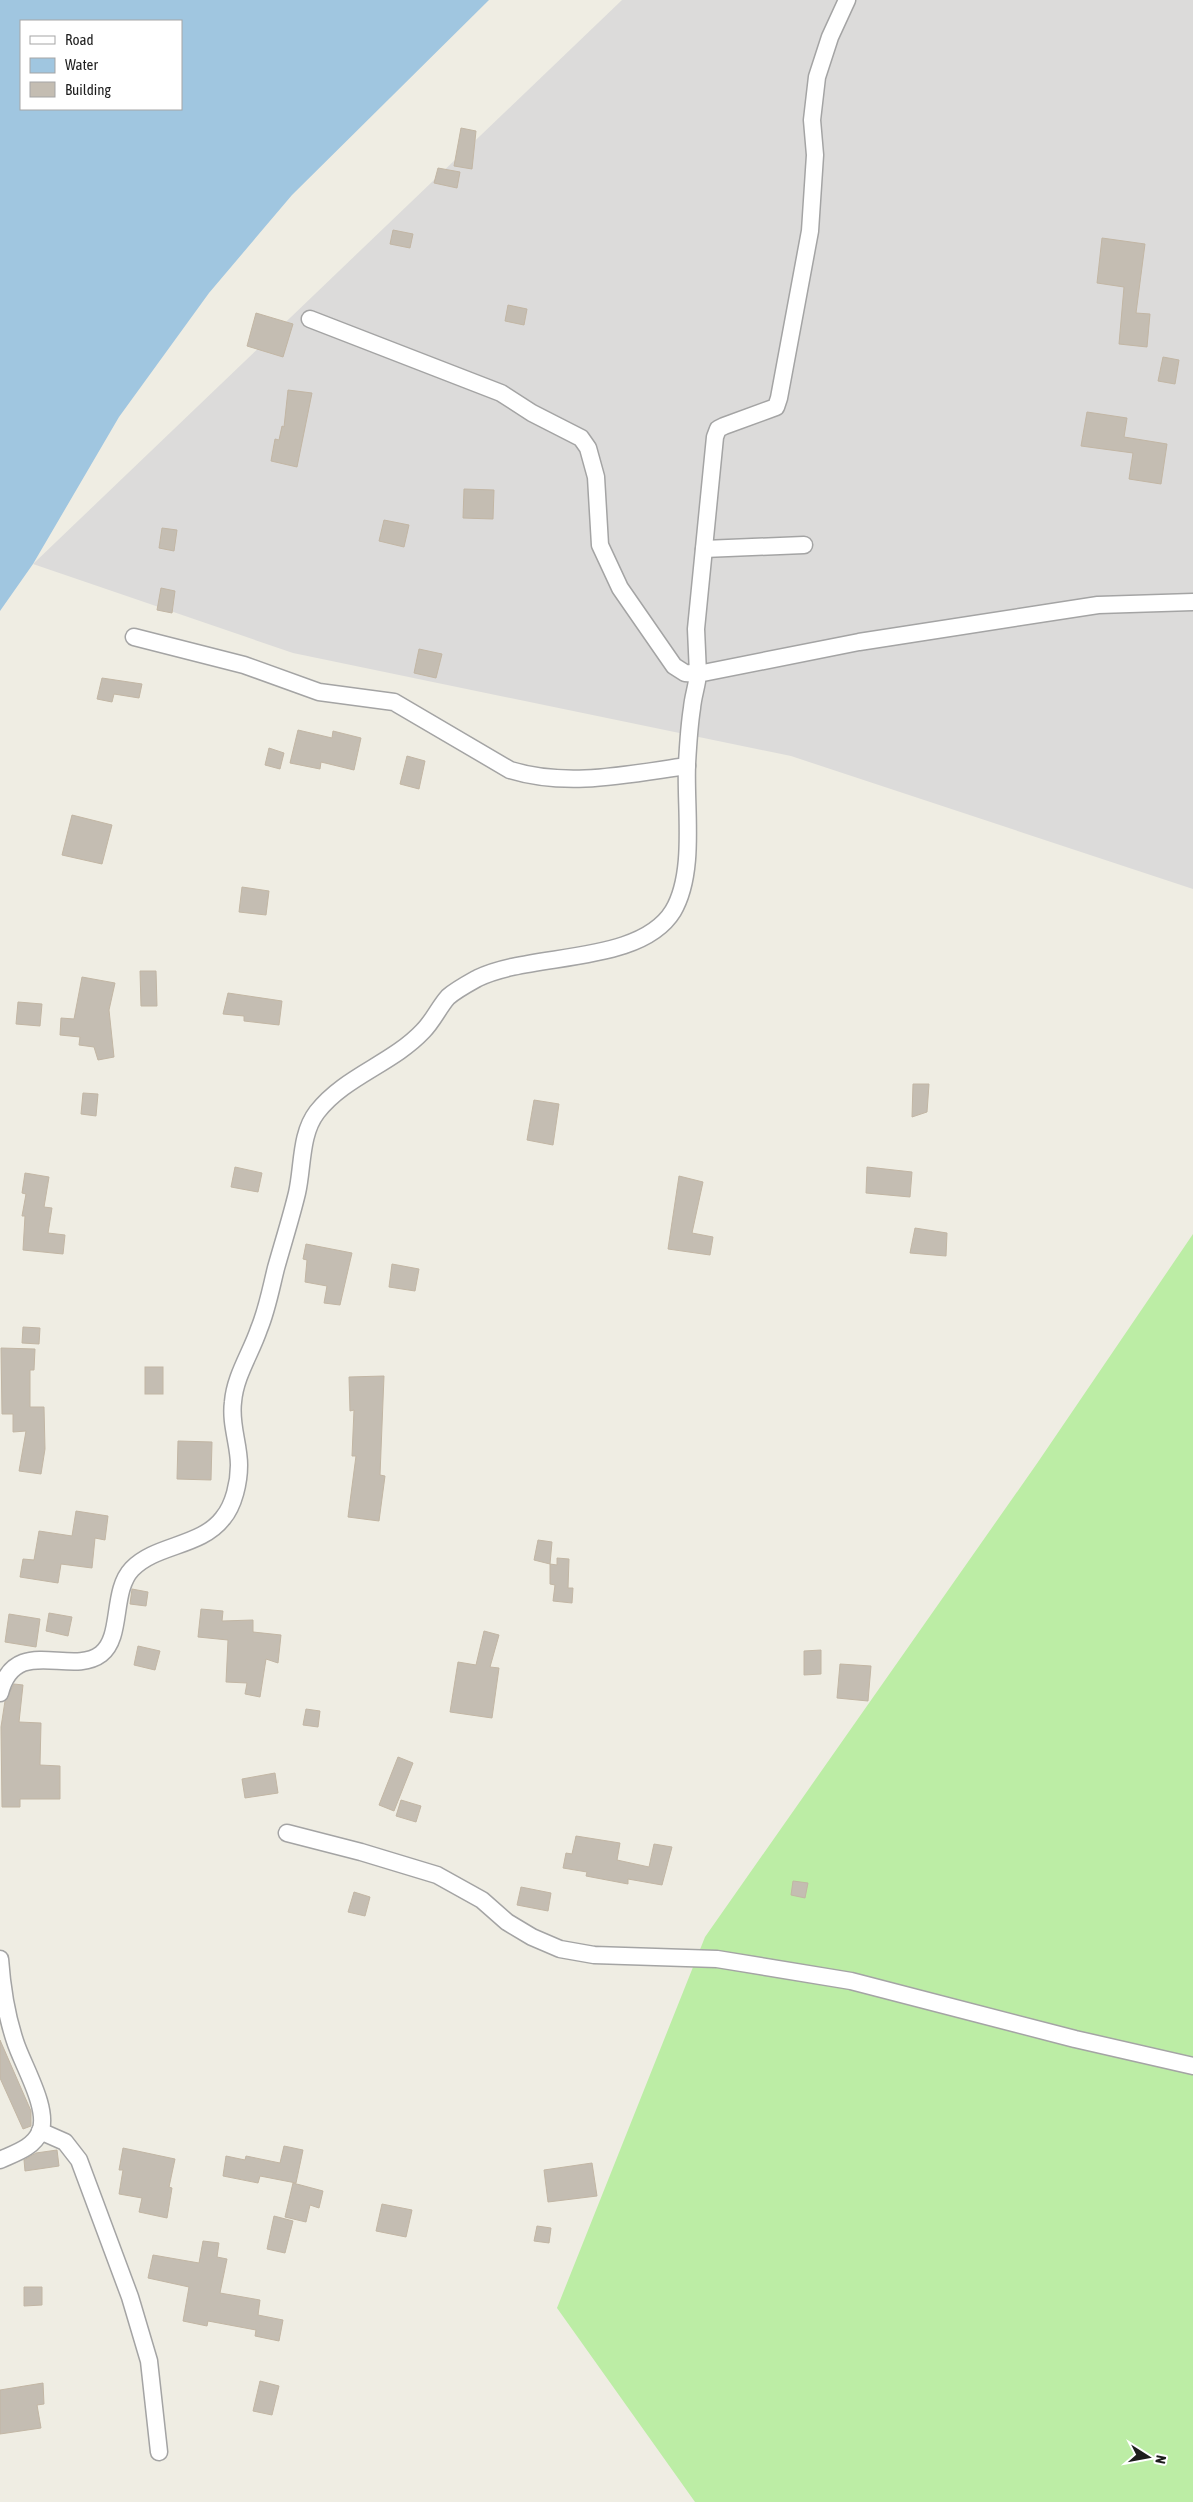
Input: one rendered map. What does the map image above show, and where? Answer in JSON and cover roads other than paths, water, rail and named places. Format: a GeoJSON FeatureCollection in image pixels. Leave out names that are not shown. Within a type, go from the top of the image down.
{"type":"FeatureCollection","features":[{"type":"Feature","properties":{"kind":"street"},"geometry":{"type":"LineString","coordinates":[[1,1681],[18,1665],[40,1659],[85,1660],[103,1653],[112,1636],[119,1595],[129,1572],[143,1560],[198,1537],[222,1520],[234,1498],[239,1464],[233,1432],[232,1400],[245,1360],[259,1330],[297,1192],[305,1141],[314,1116],[336,1092],[391,1059],[424,1031],[449,996],[478,978],[507,967],[569,958],[619,946],[646,936],[664,924],[676,907],[688,847],[687,766],[692,705],[698,674],[696,629],[715,437],[718,430],[776,407],[779,398],[810,231],[815,155],[812,120],[817,77],[830,37],[847,0]]}},
{"type":"Feature","properties":{"kind":"street"},"geometry":{"type":"LineString","coordinates":[[310,319],[501,393],[532,413],[581,438],[588,448],[596,477],[600,545],[620,588],[674,666],[685,672],[698,674],[859,642],[1098,605],[1193,602]]}},
{"type":"Feature","properties":{"kind":"street"},"geometry":{"type":"LineString","coordinates":[[704,549],[804,545]]}},
{"type":"Feature","properties":{"kind":"street"},"geometry":{"type":"LineString","coordinates":[[134,636],[244,665],[319,692],[394,702],[510,770],[531,776],[584,780],[687,766]]}},
{"type":"Feature","properties":{"kind":"street"},"geometry":{"type":"LineString","coordinates":[[287,1833],[361,1852],[437,1875],[482,1900],[507,1922],[532,1937],[560,1949],[594,1955],[717,1959],[842,1980],[1075,2039],[1193,2066]]}},
{"type":"Feature","properties":{"kind":"street"},"geometry":{"type":"LineString","coordinates":[[0,1958],[4,1998],[14,2041],[42,2110],[40,2131],[35,2140],[24,2149],[0,2160]]}},
{"type":"Feature","properties":{"kind":"street"},"geometry":{"type":"LineString","coordinates":[[40,2131],[64,2142],[79,2160],[126,2287],[148,2361],[160,2452]]}},
{"type":"Feature","properties":{"kind":"water"},"geometry":{"type":"Polygon","coordinates":[[[0,0],[489,0],[292,195],[209,293],[119,417],[33,564],[0,611],[0,0]]]}}]}
